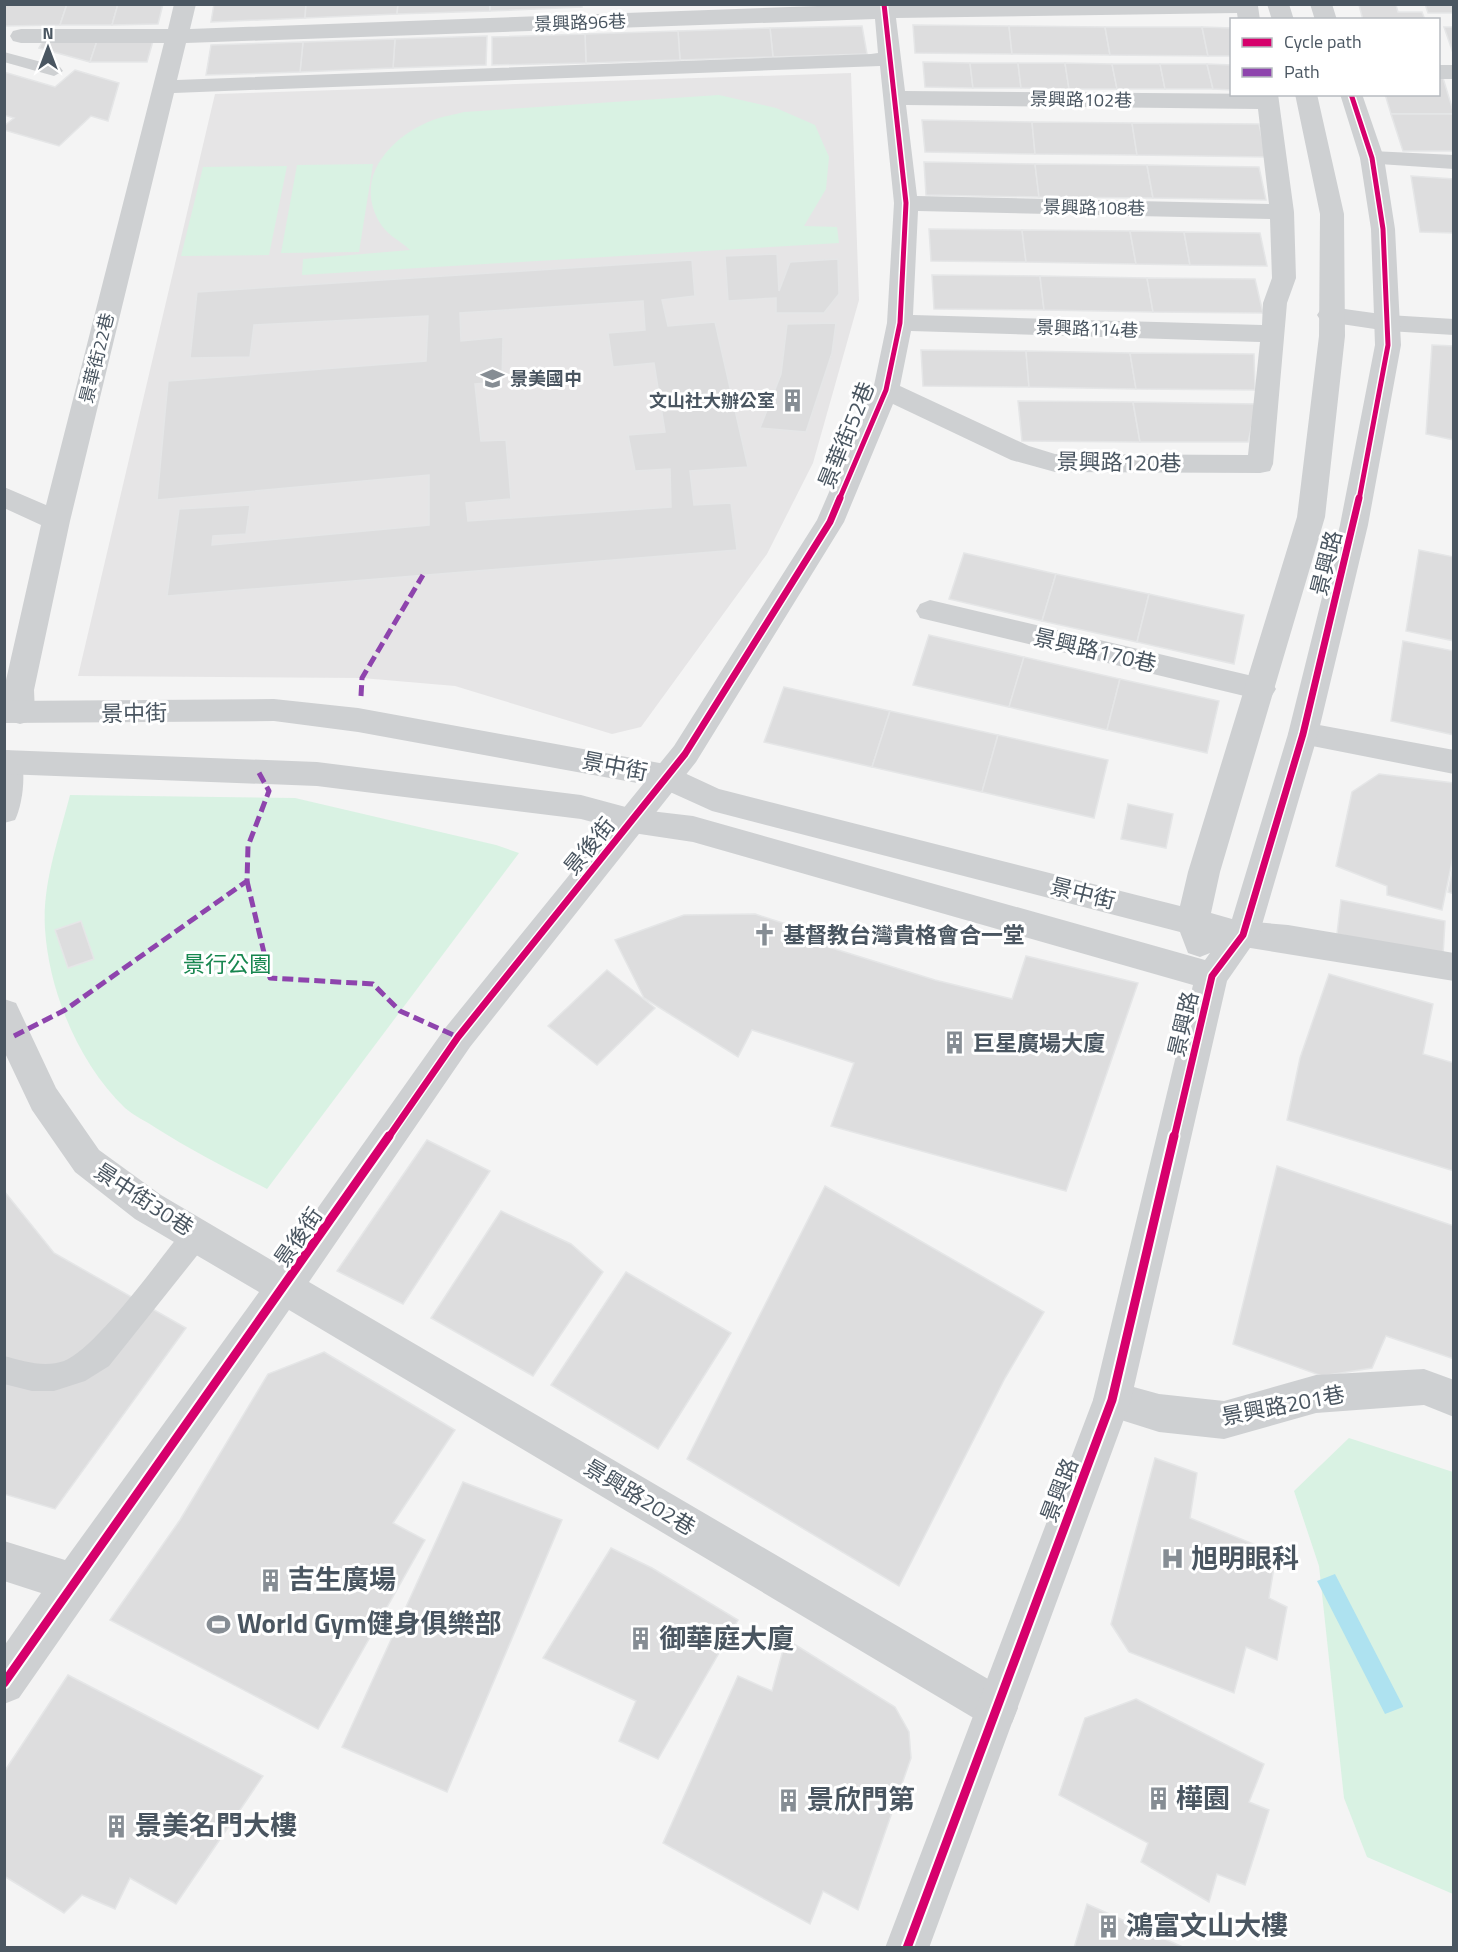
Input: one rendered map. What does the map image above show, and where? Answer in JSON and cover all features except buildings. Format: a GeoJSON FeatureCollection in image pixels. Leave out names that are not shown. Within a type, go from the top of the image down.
{"type":"FeatureCollection","features":[{"type":"Feature","properties":{"kind":"street","name":"景華街22巷"},"geometry":{"type":"LineString","coordinates":[[12,712],[18,690],[16,648],[56,521],[185,4]]}},
{"type":"Feature","properties":{"kind":"street","name":"景興路96巷"},"geometry":{"type":"LineString","coordinates":[[21,36],[177,35],[884,8],[1248,13]]}},
{"type":"Feature","properties":{"kind":"street","name":"景華街52巷"},"geometry":{"type":"LineString","coordinates":[[633,821],[665,776],[685,754],[830,522],[886,390],[900,323],[906,204],[884,8]]}},
{"type":"Feature","properties":{"kind":"street"},"geometry":{"type":"LineString","coordinates":[[166,87],[871,61],[889,58]]}},
{"type":"Feature","properties":{"kind":"street","name":"景興路"},"geometry":{"type":"LineString","coordinates":[[1212,976],[1193,921],[1204,872],[1311,517],[1332,336],[1330,315],[1332,214],[1306,96]]}},
{"type":"Feature","properties":{"kind":"street","name":"景興路"},"geometry":{"type":"LineString","coordinates":[[907,1947],[1112,1400],[1212,976],[1243,935],[1303,734],[1354,525],[1388,345],[1388,323],[1383,229],[1371,158],[1352,96]]}},
{"type":"Feature","properties":{"kind":"street","name":"景興路102巷"},"geometry":{"type":"LineString","coordinates":[[895,98],[1268,98]]}},
{"type":"Feature","properties":{"kind":"street"},"geometry":{"type":"LineString","coordinates":[[1268,98],[1282,212],[1284,278],[1275,303],[1275,334]]}},
{"type":"Feature","properties":{"kind":"street"},"geometry":{"type":"LineString","coordinates":[[1371,158],[1454,162]]}},
{"type":"Feature","properties":{"kind":"street","name":"景興路108巷"},"geometry":{"type":"LineString","coordinates":[[906,204],[1282,212]]}},
{"type":"Feature","properties":{"kind":"street"},"geometry":{"type":"LineString","coordinates":[[1330,315],[1388,323],[1454,327]]}},
{"type":"Feature","properties":{"kind":"street","name":"景興路114巷"},"geometry":{"type":"LineString","coordinates":[[900,323],[1275,334]]}},
{"type":"Feature","properties":{"kind":"street","name":"景興路120巷"},"geometry":{"type":"LineString","coordinates":[[886,390],[1020,453],[1055,463],[1260,464],[1275,334]]}},
{"type":"Feature","properties":{"kind":"street"},"geometry":{"type":"LineString","coordinates":[[4,496],[56,521]]}},
{"type":"Feature","properties":{"kind":"street","name":"景興路170巷"},"geometry":{"type":"LineString","coordinates":[[930,611],[1261,689]]}},
{"type":"Feature","properties":{"kind":"street","name":"景中街"},"geometry":{"type":"LineString","coordinates":[[12,712],[274,710],[358,720],[665,776],[712,799],[1243,935]]}},
{"type":"Feature","properties":{"kind":"street"},"geometry":{"type":"LineString","coordinates":[[1303,734],[1454,762]]}},
{"type":"Feature","properties":{"kind":"street"},"geometry":{"type":"LineString","coordinates":[[4,811],[6,762]]}},
{"type":"Feature","properties":{"kind":"street","name":"景中街"},"geometry":{"type":"LineString","coordinates":[[6,762],[317,774],[581,807],[633,821],[693,829],[1212,976]]}},
{"type":"Feature","properties":{"kind":"street","name":"景後街"},"geometry":{"type":"LineString","coordinates":[[4,1683],[458,1037],[633,821]]}},
{"type":"Feature","properties":{"kind":"street"},"geometry":{"type":"LineString","coordinates":[[1243,935],[1288,939],[1454,967]]}},
{"type":"Feature","properties":{"kind":"street","name":"景中街30巷"},"geometry":{"type":"LineString","coordinates":[[4,1013],[44,1099],[87,1161],[148,1206],[284,1286]]}},
{"type":"Feature","properties":{"kind":"street","name":"景興路202巷"},"geometry":{"type":"LineString","coordinates":[[284,1286],[996,1708]]}},
{"type":"Feature","properties":{"kind":"street","name":"景興路201巷"},"geometry":{"type":"LineString","coordinates":[[1112,1400],[1159,1413],[1224,1420],[1316,1394],[1424,1387],[1454,1399]]}},
{"type":"Feature","properties":{"kind":"street"},"geometry":{"type":"LineString","coordinates":[[4,1562],[73,1583]]}},
{"type":"Feature","properties":{"kind":"lane"},"geometry":{"type":"LineString","coordinates":[[4,57],[54,71]]}},
{"type":"Feature","properties":{"kind":"lane"},"geometry":{"type":"LineString","coordinates":[[4,1370],[31,1379],[53,1380],[79,1370],[99,1356],[197,1234]]}},
{"type":"Feature","properties":{"kind":"shaded area","name":"景美國中"},"geometry":{"type":"Polygon","coordinates":[[[851,73],[859,300],[813,463],[767,554],[641,727],[612,734],[455,686],[362,678],[78,676],[215,94],[851,73]]]}},
{"type":"Feature","properties":{"kind":"green space"},"geometry":{"type":"Polygon","coordinates":[[[719,95],[776,108],[815,125],[829,157],[826,189],[804,226],[837,227],[839,243],[302,275],[303,259],[410,250],[388,233],[373,209],[371,192],[373,177],[379,162],[389,149],[402,137],[433,120],[464,112],[719,95]]]}},
{"type":"Feature","properties":{"kind":"green space"},"geometry":{"type":"Polygon","coordinates":[[[373,164],[359,252],[281,253],[297,165],[373,164]]]}},
{"type":"Feature","properties":{"kind":"green space"},"geometry":{"type":"Polygon","coordinates":[[[287,166],[269,255],[181,256],[203,167],[287,166]]]}},
{"type":"Feature","properties":{"kind":"green space","name":"景行公園"},"geometry":{"type":"Polygon","coordinates":[[[70,795],[295,798],[496,845],[519,853],[267,1189],[197,1152],[125,1108],[94,1070],[69,1026],[53,977],[45,929],[45,912],[56,844],[70,795]]]}},
{"type":"Feature","properties":{"kind":"green space"},"geometry":{"type":"Polygon","coordinates":[[[1349,1438],[1453,1472],[1453,1894],[1367,1857],[1344,1798],[1319,1566],[1294,1491],[1349,1438]]]}},
{"type":"Feature","properties":{"kind":"water"},"geometry":{"type":"Polygon","coordinates":[[[1335,1574],[1403,1707],[1385,1714],[1317,1581],[1335,1574]]]}},
{"type":"Feature","properties":{"kind":"marked path"},"geometry":{"type":"LineString","coordinates":[[361,696],[362,678],[423,575]]}},
{"type":"Feature","properties":{"kind":"marked path"},"geometry":{"type":"LineString","coordinates":[[14,1036],[65,1010],[247,881],[248,846],[269,791],[258,771]]}},
{"type":"Feature","properties":{"kind":"marked path"},"geometry":{"type":"LineString","coordinates":[[247,881],[270,978],[373,984],[400,1011],[458,1037]]}},
{"type":"Feature","properties":{"kind":"cycle path"},"geometry":{"type":"LineString","coordinates":[[4,1683],[458,1037],[685,754],[830,522],[886,390],[900,323],[906,203],[884,4]]}},
{"type":"Feature","properties":{"kind":"cycle path"},"geometry":{"type":"LineString","coordinates":[[907,1948],[1112,1400],[1212,976],[1243,935],[1303,734],[1354,525],[1388,345],[1383,229],[1372,158],[1352,96]]}},
{"type":"Feature","properties":{"kind":"place","name":"景美國中"},"geometry":{"type":"Point","coordinates":[492,379]}},
{"type":"Feature","properties":{"kind":"place","name":"文山社大辦公室"},"geometry":{"type":"Point","coordinates":[793,401]}},
{"type":"Feature","properties":{"kind":"place","name":"基督教台灣貴格會合一堂"},"geometry":{"type":"Point","coordinates":[765,935]}},
{"type":"Feature","properties":{"kind":"place","name":"巨星廣場大廈"},"geometry":{"type":"Point","coordinates":[955,1043]}},
{"type":"Feature","properties":{"kind":"place","name":"旭明眼科"},"geometry":{"type":"Point","coordinates":[1173,1559]}},
{"type":"Feature","properties":{"kind":"place","name":"吉生廣場"},"geometry":{"type":"Point","coordinates":[270,1580]}},
{"type":"Feature","properties":{"kind":"place","name":"World Gym健身俱樂部"},"geometry":{"type":"Point","coordinates":[219,1624]}},
{"type":"Feature","properties":{"kind":"place","name":"御華庭大廈"},"geometry":{"type":"Point","coordinates":[641,1639]}},
{"type":"Feature","properties":{"kind":"place","name":"樺園"},"geometry":{"type":"Point","coordinates":[1158,1799]}},
{"type":"Feature","properties":{"kind":"place","name":"景欣門第"},"geometry":{"type":"Point","coordinates":[789,1800]}},
{"type":"Feature","properties":{"kind":"place","name":"景美名門大樓"},"geometry":{"type":"Point","coordinates":[117,1826]}},
{"type":"Feature","properties":{"kind":"place","name":"鴻富文山大樓"},"geometry":{"type":"Point","coordinates":[1108,1926]}}]}
